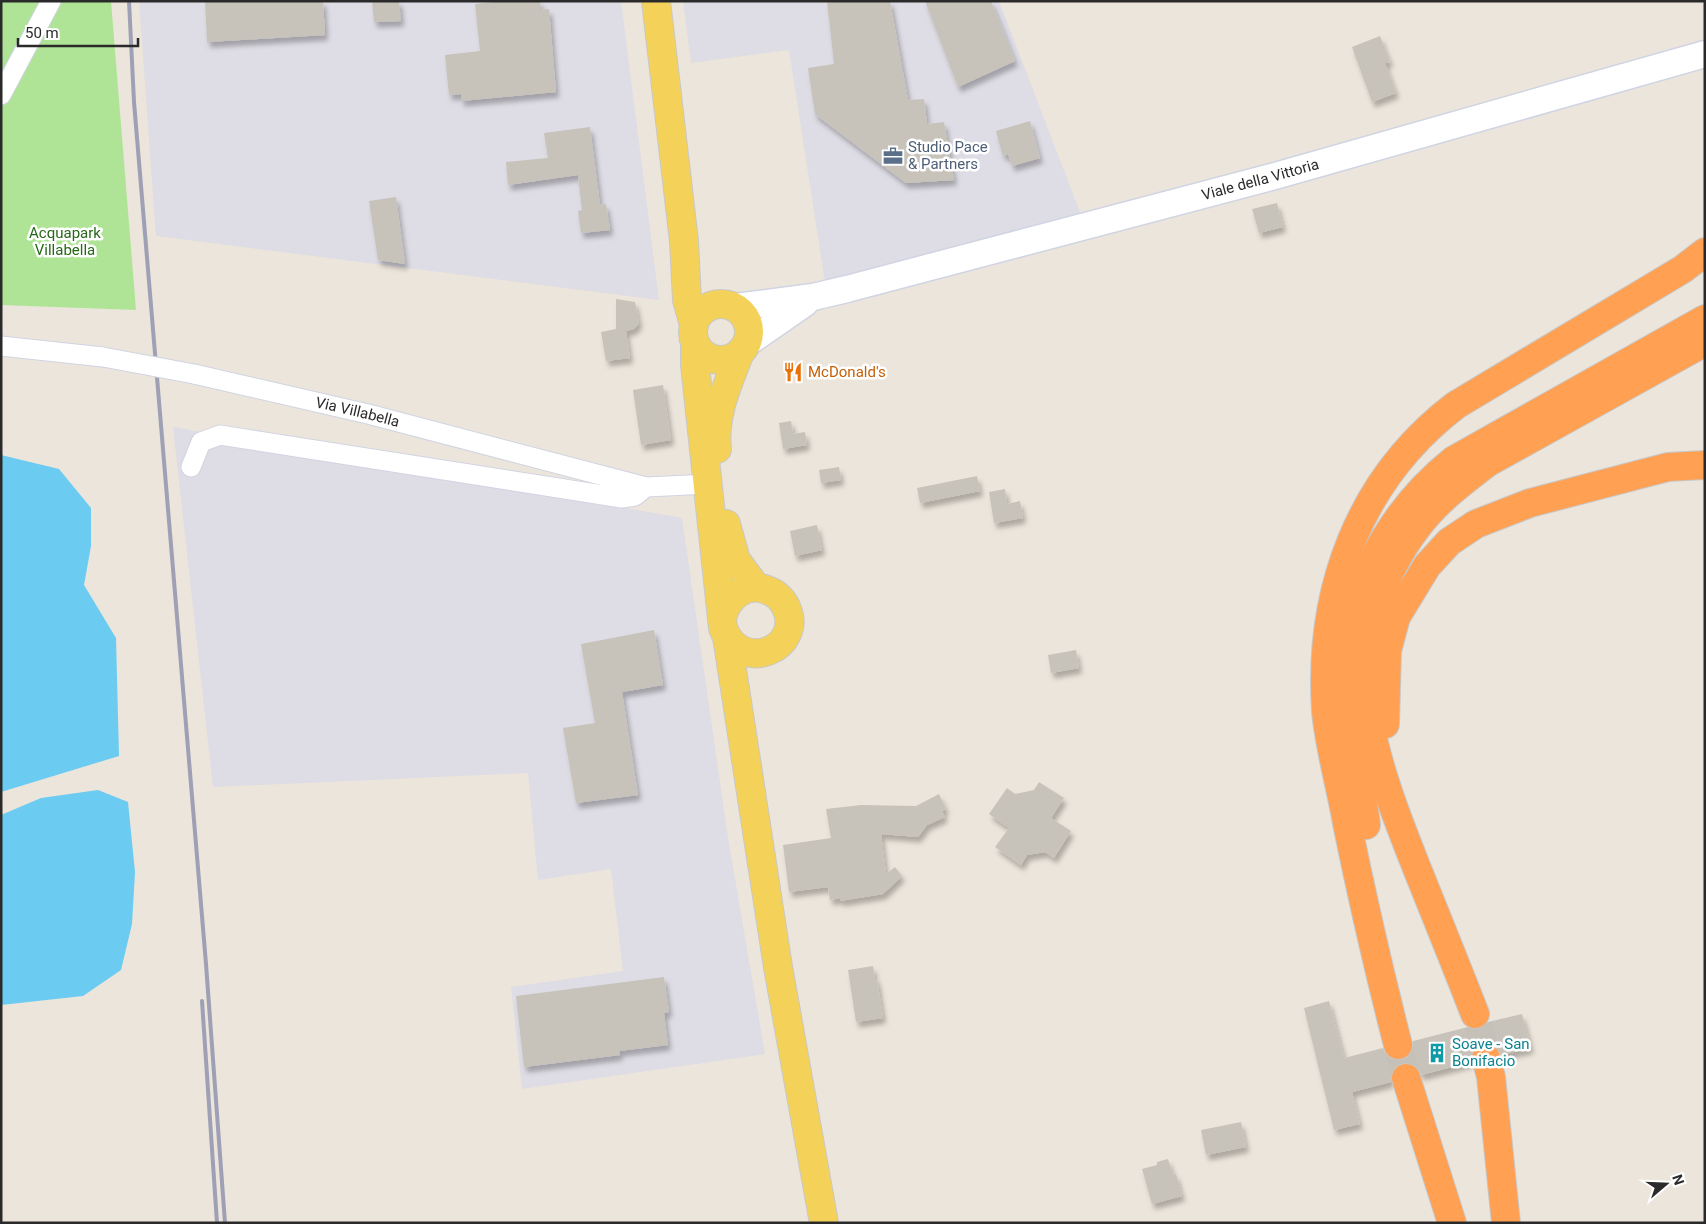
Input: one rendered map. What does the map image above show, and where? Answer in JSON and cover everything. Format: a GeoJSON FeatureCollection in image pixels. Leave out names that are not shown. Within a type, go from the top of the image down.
{"type":"FeatureCollection","features":[{"type":"Feature","properties":{"kind":"highway"},"geometry":{"type":"LineString","coordinates":[[1398,1045],[1353,853],[1326,712],[1326,656],[1332,612],[1343,561],[1358,521],[1392,467],[1410,444],[1432,423],[1456,405],[1683,269],[1705,252]]}},
{"type":"Feature","properties":{"kind":"highway"},"geometry":{"type":"LineString","coordinates":[[1384,988],[1365,818],[1346,697],[1346,666],[1350,630],[1358,599],[1376,552],[1405,508],[1421,490],[1454,460],[1705,319]]}},
{"type":"Feature","properties":{"kind":"highway"},"geometry":{"type":"LineString","coordinates":[[1705,342],[1487,463],[1461,482],[1436,505],[1417,527],[1399,555],[1379,598],[1367,652],[1365,680],[1368,718],[1382,774],[1400,826],[1477,1019],[1394,762],[1385,727],[1387,651],[1396,617],[1427,566],[1449,542],[1476,524],[1501,512],[1530,503],[1658,469],[1705,465]]}},
{"type":"Feature","properties":{"kind":"highway"},"geometry":{"type":"LineString","coordinates":[[1486,1058],[1491,1077],[1506,1223]]}},
{"type":"Feature","properties":{"kind":"highway"},"geometry":{"type":"LineString","coordinates":[[1406,1078],[1452,1223]]}},
{"type":"Feature","properties":{"kind":"main road"},"geometry":{"type":"LineString","coordinates":[[656,1],[684,241],[687,300],[695,333],[699,348],[711,357],[726,359],[743,348]]}},
{"type":"Feature","properties":{"kind":"main road"},"geometry":{"type":"LineString","coordinates":[[684,241],[694,267],[702,279],[746,319],[749,327],[743,348],[722,395],[716,438],[727,535],[736,560],[756,587]]}},
{"type":"Feature","properties":{"kind":"main road"},"geometry":{"type":"LineString","coordinates":[[731,306],[719,304],[703,310],[695,333],[695,365],[724,628],[742,726],[778,967],[824,1223]]}},
{"type":"Feature","properties":{"kind":"main road"},"geometry":{"type":"LineString","coordinates":[[742,726],[755,673],[769,652],[784,639],[789,620],[787,611],[776,594],[756,587],[746,589],[730,600],[724,628],[732,645],[750,654],[769,652]]}},
{"type":"Feature","properties":{"kind":"main road"},"geometry":{"type":"LineString","coordinates":[[802,1104],[809,1223]]}},
{"type":"Feature","properties":{"kind":"main road"},"geometry":{"type":"LineString","coordinates":[[802,1104],[824,1158],[842,1223]]}},
{"type":"Feature","properties":{"kind":"street"},"geometry":{"type":"LineString","coordinates":[[1,95],[51,1]]}},
{"type":"Feature","properties":{"kind":"street","name":"Viale della Vittoria"},"geometry":{"type":"LineString","coordinates":[[731,306],[813,297],[1275,176],[1701,55]]}},
{"type":"Feature","properties":{"kind":"street","name":"Viale della Vittoria"},"geometry":{"type":"LineString","coordinates":[[743,348],[813,297]]}},
{"type":"Feature","properties":{"kind":"street","name":"Via Villabella"},"geometry":{"type":"LineString","coordinates":[[1,346],[102,357],[194,374],[368,414],[646,487],[709,484]]}},
{"type":"Feature","properties":{"kind":"street"},"geometry":{"type":"LineString","coordinates":[[191,467],[201,442],[220,435],[622,498],[635,496],[646,487]]}},
{"type":"Feature","properties":{"kind":"shaded area"},"geometry":{"type":"Polygon","coordinates":[[[139,1],[621,1],[659,300],[156,236],[139,1]]]}},
{"type":"Feature","properties":{"kind":"shaded area"},"geometry":{"type":"Polygon","coordinates":[[[683,1],[999,1],[1081,215],[825,282],[789,50],[691,63],[683,1]]]}},
{"type":"Feature","properties":{"kind":"shaded area"},"geometry":{"type":"Polygon","coordinates":[[[173,427],[682,518],[728,838],[765,1054],[522,1089],[511,987],[623,971],[611,869],[538,880],[528,773],[213,787],[173,427]]]}},
{"type":"Feature","properties":{"kind":"green space","name":"Acquapark Villabella"},"geometry":{"type":"Polygon","coordinates":[[[1,1],[111,1],[136,310],[1,305],[1,1]]]}},
{"type":"Feature","properties":{"kind":"water"},"geometry":{"type":"Polygon","coordinates":[[[1,455],[59,469],[91,508],[91,546],[84,585],[116,638],[119,756],[1,792],[1,455]]]}},
{"type":"Feature","properties":{"kind":"water"},"geometry":{"type":"Polygon","coordinates":[[[98,790],[128,802],[135,872],[132,924],[121,970],[83,996],[1,1005],[1,815],[41,798],[98,790]]]}},
{"type":"Feature","properties":{"kind":"building"},"geometry":{"type":"Polygon","coordinates":[[[205,1],[323,1],[325,35],[207,42],[205,1]]]}},
{"type":"Feature","properties":{"kind":"building"},"geometry":{"type":"Polygon","coordinates":[[[372,1],[399,1],[401,21],[374,22],[372,1]]]}},
{"type":"Feature","properties":{"kind":"building"},"geometry":{"type":"Polygon","coordinates":[[[505,1],[540,1],[541,10],[549,9],[556,92],[461,101],[461,94],[449,95],[445,55],[480,51],[475,4],[505,1]]]}},
{"type":"Feature","properties":{"kind":"building"},"geometry":{"type":"Polygon","coordinates":[[[827,1],[890,1],[908,100],[924,99],[927,124],[944,122],[954,180],[906,183],[815,114],[808,68],[834,64],[827,1]]]}},
{"type":"Feature","properties":{"kind":"building"},"geometry":{"type":"Polygon","coordinates":[[[925,1],[991,1],[1015,61],[958,87],[925,1]]]}},
{"type":"Feature","properties":{"kind":"building"},"geometry":{"type":"Polygon","coordinates":[[[1380,36],[1390,62],[1385,63],[1396,93],[1372,102],[1352,47],[1380,36]]]}},
{"type":"Feature","properties":{"kind":"building"},"geometry":{"type":"Polygon","coordinates":[[[1030,121],[1040,158],[1012,166],[1008,154],[1003,156],[996,131],[1030,121]]]}},
{"type":"Feature","properties":{"kind":"building"},"geometry":{"type":"Polygon","coordinates":[[[590,127],[600,205],[606,204],[610,230],[581,233],[578,211],[582,210],[578,175],[508,185],[506,162],[548,158],[544,133],[590,127]]]}},
{"type":"Feature","properties":{"kind":"building"},"geometry":{"type":"Polygon","coordinates":[[[396,197],[405,264],[378,260],[369,201],[396,197]]]}},
{"type":"Feature","properties":{"kind":"building"},"geometry":{"type":"Polygon","coordinates":[[[1277,203],[1283,227],[1259,233],[1252,209],[1277,203]]]}},
{"type":"Feature","properties":{"kind":"building"},"geometry":{"type":"Polygon","coordinates":[[[616,299],[635,302],[639,323],[634,329],[626,331],[630,358],[606,361],[601,332],[616,329],[616,299]]]}},
{"type":"Feature","properties":{"kind":"building"},"geometry":{"type":"Polygon","coordinates":[[[663,385],[671,440],[641,445],[633,390],[663,385]]]}},
{"type":"Feature","properties":{"kind":"building"},"geometry":{"type":"Polygon","coordinates":[[[791,421],[793,434],[805,432],[807,445],[783,449],[779,423],[791,421]]]}},
{"type":"Feature","properties":{"kind":"building"},"geometry":{"type":"Polygon","coordinates":[[[839,467],[841,480],[821,483],[819,470],[839,467]]]}},
{"type":"Feature","properties":{"kind":"building"},"geometry":{"type":"Polygon","coordinates":[[[977,476],[980,491],[920,503],[917,488],[977,476]]]}},
{"type":"Feature","properties":{"kind":"building"},"geometry":{"type":"Polygon","coordinates":[[[1005,489],[1007,504],[1020,501],[1023,518],[994,523],[989,492],[1005,489]]]}},
{"type":"Feature","properties":{"kind":"building"},"geometry":{"type":"Polygon","coordinates":[[[817,525],[822,550],[795,556],[790,531],[817,525]]]}},
{"type":"Feature","properties":{"kind":"building"},"geometry":{"type":"Polygon","coordinates":[[[654,630],[663,685],[622,692],[638,795],[576,803],[563,728],[595,723],[581,644],[654,630]]]}},
{"type":"Feature","properties":{"kind":"building"},"geometry":{"type":"Polygon","coordinates":[[[1076,650],[1079,668],[1051,673],[1048,655],[1076,650]]]}},
{"type":"Feature","properties":{"kind":"building"},"geometry":{"type":"Polygon","coordinates":[[[1039,782],[1064,798],[1051,818],[1071,831],[1054,858],[1045,852],[1027,855],[1021,865],[995,847],[1009,828],[989,814],[1007,788],[1015,794],[1034,790],[1039,782]]]}},
{"type":"Feature","properties":{"kind":"building"},"geometry":{"type":"Polygon","coordinates":[[[939,794],[946,809],[942,811],[945,817],[927,825],[918,837],[881,834],[886,874],[895,867],[902,876],[883,894],[840,901],[840,898],[830,900],[828,887],[789,892],[783,845],[831,838],[826,809],[861,805],[916,806],[939,794]]]}},
{"type":"Feature","properties":{"kind":"building"},"geometry":{"type":"Polygon","coordinates":[[[873,966],[883,1018],[856,1022],[848,970],[873,966]]]}},
{"type":"Feature","properties":{"kind":"building"},"geometry":{"type":"Polygon","coordinates":[[[664,977],[669,1012],[664,1013],[668,1045],[619,1051],[620,1055],[524,1067],[516,996],[664,977]]]}},
{"type":"Feature","properties":{"kind":"building","name":"Soave - San Bonifacio"},"geometry":{"type":"Polygon","coordinates":[[[1329,1001],[1344,1058],[1383,1048],[1387,1056],[1394,1060],[1401,1060],[1409,1056],[1413,1049],[1413,1041],[1468,1027],[1480,1029],[1488,1022],[1522,1014],[1531,1048],[1501,1055],[1497,1047],[1491,1043],[1483,1043],[1475,1047],[1471,1054],[1471,1062],[1421,1075],[1416,1066],[1409,1063],[1401,1063],[1395,1067],[1391,1074],[1391,1082],[1352,1092],[1360,1124],[1334,1130],[1304,1008],[1329,1001]]]}},
{"type":"Feature","properties":{"kind":"building"},"geometry":{"type":"Polygon","coordinates":[[[1241,1122],[1246,1147],[1206,1155],[1201,1130],[1241,1122]]]}},
{"type":"Feature","properties":{"kind":"building"},"geometry":{"type":"Polygon","coordinates":[[[1168,1159],[1173,1175],[1176,1174],[1182,1196],[1152,1204],[1142,1169],[1157,1165],[1157,1162],[1168,1159]]]}},
{"type":"Feature","properties":{"kind":"tunnel"},"geometry":{"type":"LineString","coordinates":[[1478,1025],[1486,1058]]}},
{"type":"Feature","properties":{"kind":"tunnel"},"geometry":{"type":"LineString","coordinates":[[1398,1045],[1406,1078]]}},
{"type":"Feature","properties":{"kind":"railway"},"geometry":{"type":"LineString","coordinates":[[129,1],[134,102],[206,964],[225,1223]]}},
{"type":"Feature","properties":{"kind":"railway"},"geometry":{"type":"LineString","coordinates":[[202,1001],[217,1223]]}},
{"type":"Feature","properties":{"kind":"place","name":"Studio Pace & Partners"},"geometry":{"type":"Point","coordinates":[893,156]}},
{"type":"Feature","properties":{"kind":"place","name":"McDonald's"},"geometry":{"type":"Point","coordinates":[793,372]}},
{"type":"Feature","properties":{"kind":"place","name":"Soave - San Bonifacio"},"geometry":{"type":"Point","coordinates":[1437,1053]}}]}
